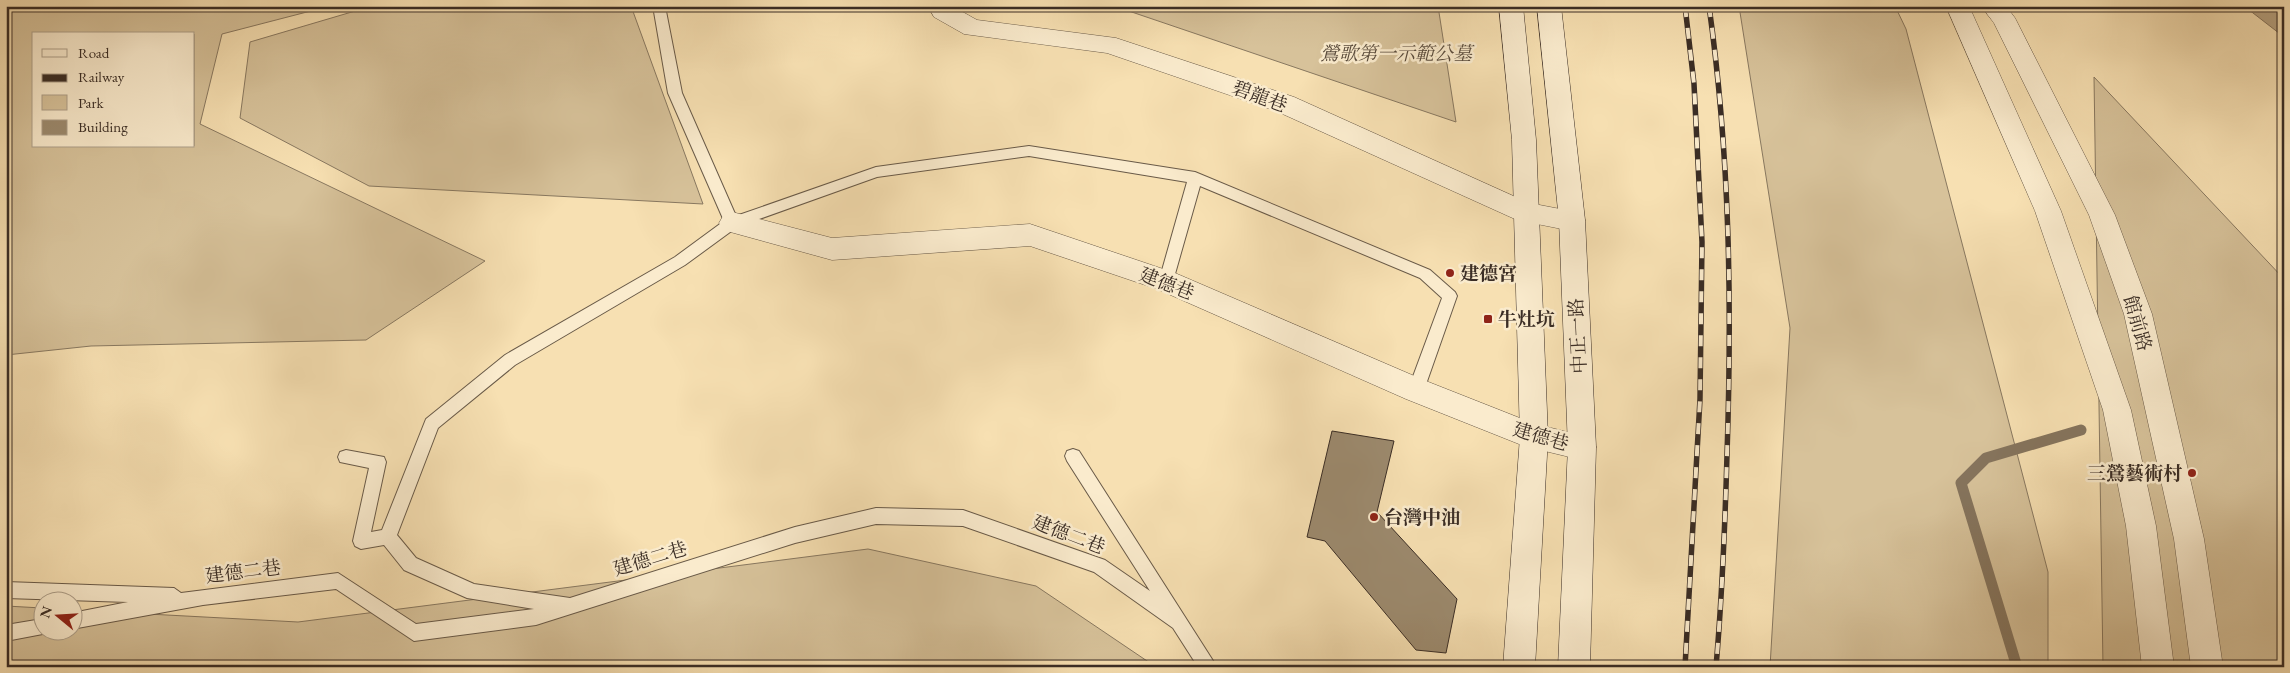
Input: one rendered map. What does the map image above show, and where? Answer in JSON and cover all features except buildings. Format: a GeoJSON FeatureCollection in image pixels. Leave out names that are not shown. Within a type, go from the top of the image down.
{"type":"FeatureCollection","features":[{"type":"Feature","properties":{"kind":"street","name":"碧龍巷"},"geometry":{"type":"LineString","coordinates":[[939,6],[942,11],[972,28],[1108,44],[1285,104],[1526,213],[1572,220]]}},
{"type":"Feature","properties":{"kind":"street"},"geometry":{"type":"LineString","coordinates":[[1511,6],[1524,140],[1534,437],[1519,667]]}},
{"type":"Feature","properties":{"kind":"street","name":"中正一路"},"geometry":{"type":"LineString","coordinates":[[1549,6],[1572,220],[1582,447],[1574,667]]}},
{"type":"Feature","properties":{"kind":"street"},"geometry":{"type":"LineString","coordinates":[[1957,6],[2048,211],[2117,410],[2141,526],[2158,667]]}},
{"type":"Feature","properties":{"kind":"street","name":"館前路"},"geometry":{"type":"LineString","coordinates":[[1992,6],[2003,18],[2102,215],[2138,314],[2189,539],[2207,667]]}},
{"type":"Feature","properties":{"kind":"street","name":"建德巷"},"geometry":{"type":"LineString","coordinates":[[732,223],[832,249],[1030,235],[1166,281],[1416,390],[1534,437],[1582,447]]}},
{"type":"Feature","properties":{"kind":"lane"},"geometry":{"type":"LineString","coordinates":[[659,6],[675,93],[732,223]]}},
{"type":"Feature","properties":{"kind":"lane"},"geometry":{"type":"LineString","coordinates":[[388,537],[432,424],[510,360],[680,261],[732,223],[876,172],[1029,151],[1195,178],[1425,274],[1450,296],[1416,390]]}},
{"type":"Feature","properties":{"kind":"lane"},"geometry":{"type":"LineString","coordinates":[[1166,281],[1195,178]]}},
{"type":"Feature","properties":{"kind":"lane"},"geometry":{"type":"LineString","coordinates":[[1073,456],[1178,622]]}},
{"type":"Feature","properties":{"kind":"lane"},"geometry":{"type":"LineString","coordinates":[[346,457],[378,462],[361,541],[388,537]]}},
{"type":"Feature","properties":{"kind":"lane","name":"建德二巷"},"geometry":{"type":"LineString","coordinates":[[82,619],[203,596],[338,581],[414,633],[536,617],[795,535],[876,516],[963,518],[1099,566],[1178,622],[1208,667]]}},
{"type":"Feature","properties":{"kind":"lane"},"geometry":{"type":"LineString","coordinates":[[388,537],[410,564],[473,592],[570,606]]}},
{"type":"Feature","properties":{"kind":"lane"},"geometry":{"type":"LineString","coordinates":[[6,590],[203,596]]}},
{"type":"Feature","properties":{"kind":"lane"},"geometry":{"type":"LineString","coordinates":[[6,633],[32,629]]}},
{"type":"Feature","properties":{"kind":"green space"},"geometry":{"type":"Polygon","coordinates":[[[6,6],[330,6],[222,34],[200,124],[485,261],[366,340],[91,346],[6,355],[6,6]]]}},
{"type":"Feature","properties":{"kind":"green space"},"geometry":{"type":"Polygon","coordinates":[[[372,6],[631,6],[703,204],[369,186],[240,118],[250,42],[372,6]]]}},
{"type":"Feature","properties":{"kind":"green space","name":"鶯歌第一示範公墓"},"geometry":{"type":"Polygon","coordinates":[[[1114,6],[1438,6],[1456,122],[1114,6]]]}},
{"type":"Feature","properties":{"kind":"green space"},"geometry":{"type":"Polygon","coordinates":[[[1739,6],[1895,6],[1906,29],[2048,572],[2048,667],[1770,667],[1790,328],[1739,6]]]}},
{"type":"Feature","properties":{"kind":"green space","name":"三鶯藝術村"},"geometry":{"type":"Polygon","coordinates":[[[2094,77],[2284,279],[2284,667],[2103,667],[2094,77]]]}},
{"type":"Feature","properties":{"kind":"green space"},"geometry":{"type":"Polygon","coordinates":[[[868,549],[1036,586],[1156,667],[6,667],[6,606],[32,607],[32,640],[82,640],[82,610],[298,622],[868,549]]]}},
{"type":"Feature","properties":{"kind":"shaded area"},"geometry":{"type":"Polygon","coordinates":[[[2244,6],[2284,6],[2284,37],[2244,6]]]}},
{"type":"Feature","properties":{"kind":"waterway"},"geometry":{"type":"LineString","coordinates":[[2017,667],[1961,483],[1986,458],[2081,430]]}},
{"type":"Feature","properties":{"kind":"railway"},"geometry":{"type":"LineString","coordinates":[[1685,6],[1694,84],[1702,242],[1700,399],[1685,667]]}},
{"type":"Feature","properties":{"kind":"railway"},"geometry":{"type":"LineString","coordinates":[[1709,6],[1721,118],[1728,230],[1729,286],[1729,399],[1722,588],[1716,667]]}},
{"type":"Feature","properties":{"kind":"place","name":"建德宮"},"geometry":{"type":"Point","coordinates":[1450,273]}},
{"type":"Feature","properties":{"kind":"place","name":"牛灶坑"},"geometry":{"type":"Point","coordinates":[1488,319]}},
{"type":"Feature","properties":{"kind":"place","name":"三鶯藝術村"},"geometry":{"type":"Point","coordinates":[2192,473]}},
{"type":"Feature","properties":{"kind":"place","name":"台灣中油"},"geometry":{"type":"Point","coordinates":[1374,517]}}]}
